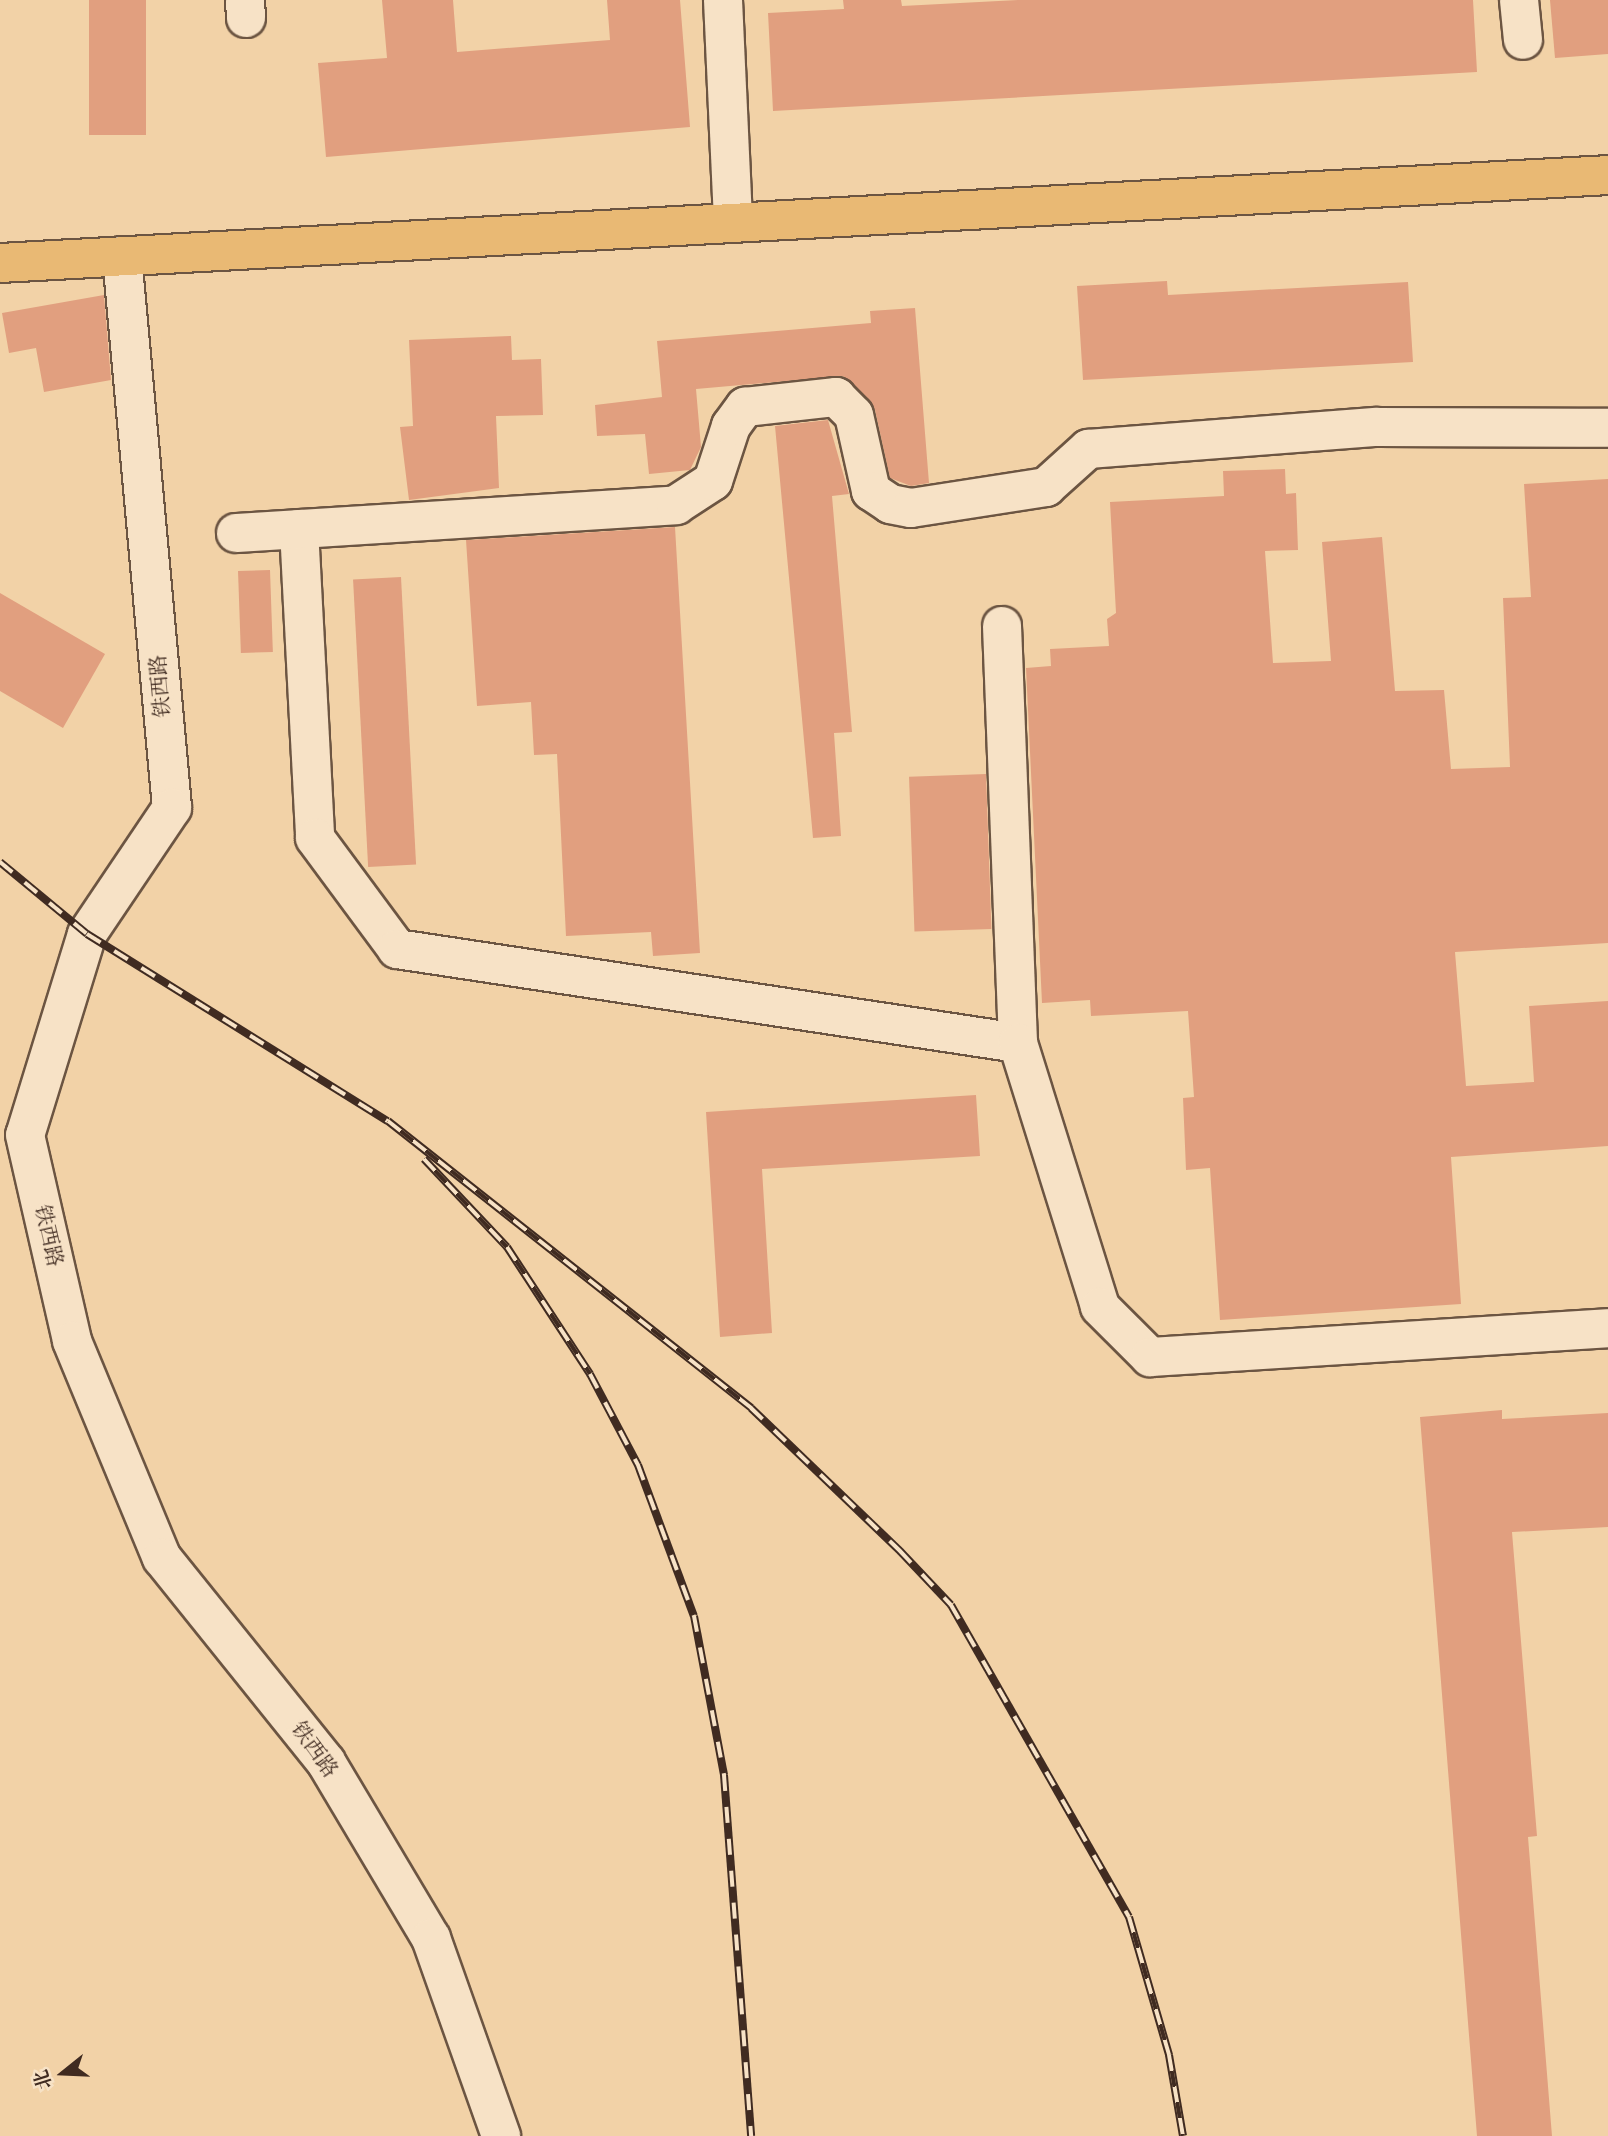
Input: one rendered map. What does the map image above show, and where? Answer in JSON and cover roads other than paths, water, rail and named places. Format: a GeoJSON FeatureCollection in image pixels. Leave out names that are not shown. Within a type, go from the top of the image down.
{"type":"FeatureCollection","features":[{"type":"Feature","properties":{"kind":"main road"},"geometry":{"type":"LineString","coordinates":[[0,263],[1608,175]]}},
{"type":"Feature","properties":{"kind":"street"},"geometry":{"type":"LineString","coordinates":[[723,0],[733,223]]}},
{"type":"Feature","properties":{"kind":"street"},"geometry":{"type":"LineString","coordinates":[[1519,0],[1523,40]]}},
{"type":"Feature","properties":{"kind":"street","name":"铁西路"},"geometry":{"type":"LineString","coordinates":[[122,256],[172,808],[87,934],[25,1135],[72,1341],[162,1558],[326,1762],[430,1938],[501,2136]]}},
{"type":"Feature","properties":{"kind":"street"},"geometry":{"type":"LineString","coordinates":[[236,533],[676,505],[713,481],[731,426],[746,407],[836,397],[854,415],[871,491],[890,504],[911,508],[1046,486],[1088,449],[1377,427],[1608,428]]}},
{"type":"Feature","properties":{"kind":"street"},"geometry":{"type":"LineString","coordinates":[[299,529],[316,838],[397,949],[1018,1043]]}},
{"type":"Feature","properties":{"kind":"street"},"geometry":{"type":"LineString","coordinates":[[1002,626],[1018,1043],[1100,1307],[1150,1357],[1608,1328]]}},
{"type":"Feature","properties":{"kind":"railway"},"geometry":{"type":"LineString","coordinates":[[0,862],[87,934],[388,1121],[751,1408],[900,1551],[951,1605],[1129,1917],[1169,2055],[1183,2136]]}},
{"type":"Feature","properties":{"kind":"railway"},"geometry":{"type":"LineString","coordinates":[[424,1159],[507,1247],[590,1374],[638,1465],[694,1616],[724,1775],[751,2136]]}}]}
